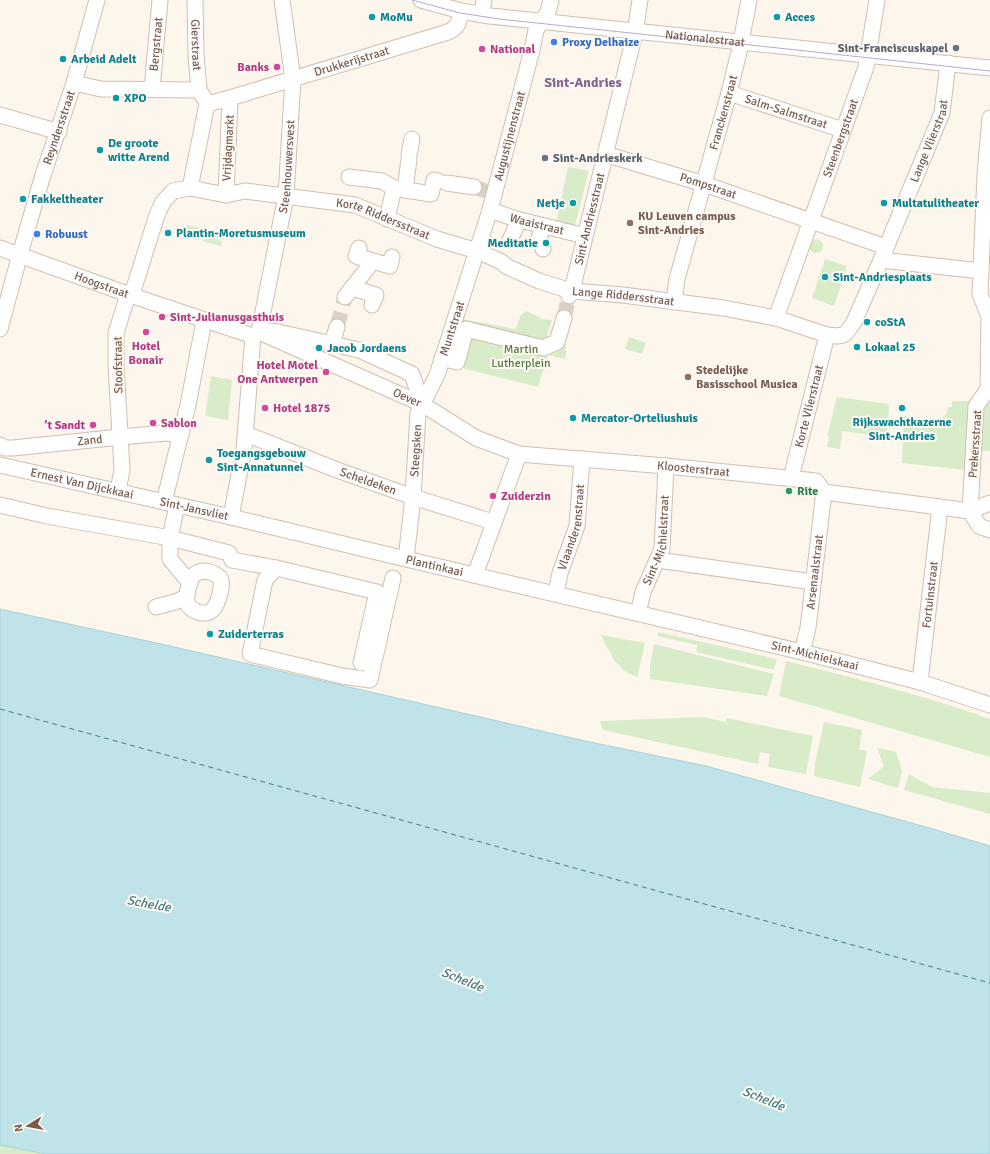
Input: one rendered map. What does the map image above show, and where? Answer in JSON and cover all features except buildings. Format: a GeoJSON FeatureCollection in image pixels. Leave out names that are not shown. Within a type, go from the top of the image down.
{"type":"FeatureCollection","features":[{"type":"Feature","properties":{"kind":"street","name":"Reyndersstraat"},"geometry":{"type":"LineString","coordinates":[[0,328],[43,175],[59,132],[97,0]]}},
{"type":"Feature","properties":{"kind":"street","name":"Bergstraat"},"geometry":{"type":"LineString","coordinates":[[152,89],[160,0]]}},
{"type":"Feature","properties":{"kind":"street","name":"Gierstraat"},"geometry":{"type":"LineString","coordinates":[[195,0],[196,55],[199,90]]}},
{"type":"Feature","properties":{"kind":"street","name":"Steenhouwersvest"},"geometry":{"type":"LineString","coordinates":[[256,334],[286,196],[293,79],[282,0]]}},
{"type":"Feature","properties":{"kind":"street","name":"Nationalestraat"},"geometry":{"type":"LineString","coordinates":[[421,0],[441,3],[461,10],[483,7],[542,21],[990,68]]}},
{"type":"Feature","properties":{"kind":"street","name":"Augustijnenstraat"},"geometry":{"type":"LineString","coordinates":[[477,251],[490,210],[492,192],[532,50],[536,30],[548,12],[551,0]]}},
{"type":"Feature","properties":{"kind":"street","name":"Sint-Andriesstraat"},"geometry":{"type":"LineString","coordinates":[[570,294],[636,30],[640,0]]}},
{"type":"Feature","properties":{"kind":"street","name":"Franckenstraat"},"geometry":{"type":"LineString","coordinates":[[674,302],[677,279],[729,93],[749,0]]}},
{"type":"Feature","properties":{"kind":"street","name":"Steenbergstraat"},"geometry":{"type":"LineString","coordinates":[[810,221],[866,67],[878,0]]}},
{"type":"Feature","properties":{"kind":"street","name":"Drukkerijstraat"},"geometry":{"type":"LineString","coordinates":[[230,98],[448,32],[458,24],[461,10]]}},
{"type":"Feature","properties":{"kind":"street","name":"Lange Vlierstraat"},"geometry":{"type":"LineString","coordinates":[[884,253],[942,113],[948,63]]}},
{"type":"Feature","properties":{"kind":"street"},"geometry":{"type":"LineString","coordinates":[[74,83],[101,89],[199,90],[207,104]]}},
{"type":"Feature","properties":{"kind":"street","name":"Salm-Salmstraat"},"geometry":{"type":"LineString","coordinates":[[729,93],[843,130]]}},
{"type":"Feature","properties":{"kind":"street","name":"Vrijdagmarkt"},"geometry":{"type":"LineString","coordinates":[[230,98],[226,195],[190,188],[207,104],[230,98]]}},
{"type":"Feature","properties":{"kind":"street"},"geometry":{"type":"LineString","coordinates":[[0,115],[59,132]]}},
{"type":"Feature","properties":{"kind":"street","name":"Prekersstraat"},"geometry":{"type":"LineString","coordinates":[[970,511],[976,406],[988,389],[990,317],[980,294],[980,272],[987,209],[990,118]]}},
{"type":"Feature","properties":{"kind":"street"},"geometry":{"type":"LineString","coordinates":[[387,219],[400,189],[409,157],[412,139]]}},
{"type":"Feature","properties":{"kind":"street","name":"Pompstraat"},"geometry":{"type":"LineString","coordinates":[[605,154],[704,184],[810,221]]}},
{"type":"Feature","properties":{"kind":"street"},"geometry":{"type":"LineString","coordinates":[[349,177],[382,181],[400,189],[431,194],[434,180],[474,187]]}},
{"type":"Feature","properties":{"kind":"street","name":"Stoofstraat"},"geometry":{"type":"LineString","coordinates":[[119,486],[122,470],[116,364],[116,333],[126,301],[134,288],[157,215],[163,202],[173,191],[190,188]]}},
{"type":"Feature","properties":{"kind":"street","name":"Korte Riddersstraat"},"geometry":{"type":"LineString","coordinates":[[226,195],[245,191],[355,205],[437,239],[477,251]]}},
{"type":"Feature","properties":{"kind":"street","name":"Waaistraat"},"geometry":{"type":"LineString","coordinates":[[490,210],[519,220],[585,236]]}},
{"type":"Feature","properties":{"kind":"street"},"geometry":{"type":"LineString","coordinates":[[510,240],[519,220]]}},
{"type":"Feature","properties":{"kind":"street"},"geometry":{"type":"LineString","coordinates":[[884,253],[851,328],[843,335],[827,335],[776,318],[810,221],[884,253],[980,272]]}},
{"type":"Feature","properties":{"kind":"street"},"geometry":{"type":"LineString","coordinates":[[544,226],[539,237],[544,249]]}},
{"type":"Feature","properties":{"kind":"street","name":"Hoogstraat"},"geometry":{"type":"LineString","coordinates":[[0,248],[204,321]]}},
{"type":"Feature","properties":{"kind":"street"},"geometry":{"type":"LineString","coordinates":[[359,248],[356,256],[390,266],[392,257]]}},
{"type":"Feature","properties":{"kind":"street","name":"Lange Riddersstraat"},"geometry":{"type":"LineString","coordinates":[[477,251],[506,266],[570,294],[623,295],[723,308],[776,318]]}},
{"type":"Feature","properties":{"kind":"street","name":"Muntstraat"},"geometry":{"type":"LineString","coordinates":[[422,404],[437,375],[442,358],[457,362],[460,327],[477,251]]}},
{"type":"Feature","properties":{"kind":"street"},"geometry":{"type":"LineString","coordinates":[[372,305],[376,295],[349,293],[373,261]]}},
{"type":"Feature","properties":{"kind":"street"},"geometry":{"type":"LineString","coordinates":[[460,327],[543,348],[557,342],[564,318]]}},
{"type":"Feature","properties":{"kind":"street"},"geometry":{"type":"LineString","coordinates":[[204,321],[256,334]]}},
{"type":"Feature","properties":{"kind":"street","name":"Sint-Jansvliet"},"geometry":{"type":"LineString","coordinates":[[204,321],[181,435],[170,504],[232,517],[242,466],[256,334]]}},
{"type":"Feature","properties":{"kind":"street"},"geometry":{"type":"LineString","coordinates":[[332,344],[337,327]]}},
{"type":"Feature","properties":{"kind":"street","name":"Oever"},"geometry":{"type":"LineString","coordinates":[[256,334],[272,331],[359,350],[412,374],[422,404]]}},
{"type":"Feature","properties":{"kind":"street","name":"Oever"},"geometry":{"type":"LineString","coordinates":[[256,334],[422,404]]}},
{"type":"Feature","properties":{"kind":"street","name":"Korte Vlierstraat"},"geometry":{"type":"LineString","coordinates":[[791,478],[827,335]]}},
{"type":"Feature","properties":{"kind":"street","name":"Kloosterstraat"},"geometry":{"type":"LineString","coordinates":[[422,404],[476,438],[519,454],[666,466],[816,481],[824,492]]}},
{"type":"Feature","properties":{"kind":"street","name":"Steegsken"},"geometry":{"type":"LineString","coordinates":[[406,559],[413,496],[418,413],[422,404]]}},
{"type":"Feature","properties":{"kind":"street","name":"Zand"},"geometry":{"type":"LineString","coordinates":[[0,445],[5,448],[12,448],[166,433],[181,435]]}},
{"type":"Feature","properties":{"kind":"street","name":"Scheldeken"},"geometry":{"type":"LineString","coordinates":[[246,434],[337,470],[494,522]]}},
{"type":"Feature","properties":{"kind":"street"},"geometry":{"type":"LineString","coordinates":[[475,575],[519,454]]}},
{"type":"Feature","properties":{"kind":"street","name":"Vlaanderenstraat"},"geometry":{"type":"LineString","coordinates":[[556,594],[560,573],[577,526],[582,459]]}},
{"type":"Feature","properties":{"kind":"street","name":"Ernest Van Dijckkaai"},"geometry":{"type":"LineString","coordinates":[[0,465],[119,486],[170,504]]}},
{"type":"Feature","properties":{"kind":"street","name":"Sint-Michielstraat"},"geometry":{"type":"LineString","coordinates":[[638,613],[643,592],[662,549],[666,466]]}},
{"type":"Feature","properties":{"kind":"street"},"geometry":{"type":"LineString","coordinates":[[824,492],[970,511],[990,503]]}},
{"type":"Feature","properties":{"kind":"street","name":"Arsenaalstraat"},"geometry":{"type":"LineString","coordinates":[[802,652],[808,628],[824,492]]}},
{"type":"Feature","properties":{"kind":"street"},"geometry":{"type":"LineString","coordinates":[[170,504],[170,559],[188,590]]}},
{"type":"Feature","properties":{"kind":"street"},"geometry":{"type":"LineString","coordinates":[[0,505],[47,516],[170,538],[229,553],[232,560]]}},
{"type":"Feature","properties":{"kind":"street","name":"Fortuinstraat"},"geometry":{"type":"LineString","coordinates":[[920,682],[940,508]]}},
{"type":"Feature","properties":{"kind":"street"},"geometry":{"type":"LineString","coordinates":[[970,511],[980,526],[990,530]]}},
{"type":"Feature","properties":{"kind":"street","name":"Plantinkaai"},"geometry":{"type":"LineString","coordinates":[[232,517],[638,613]]}},
{"type":"Feature","properties":{"kind":"street"},"geometry":{"type":"LineString","coordinates":[[212,573],[232,560],[276,568],[377,592],[360,663]]}},
{"type":"Feature","properties":{"kind":"street"},"geometry":{"type":"LineString","coordinates":[[658,560],[813,582]]}},
{"type":"Feature","properties":{"kind":"street"},"geometry":{"type":"LineString","coordinates":[[276,568],[265,580],[250,654],[342,676],[370,680],[393,578]]}},
{"type":"Feature","properties":{"kind":"street"},"geometry":{"type":"LineString","coordinates":[[205,571],[212,573],[221,580],[221,587],[216,606],[212,611],[205,613],[198,612],[192,609],[188,604],[188,590],[192,576],[198,572],[205,571]]}},
{"type":"Feature","properties":{"kind":"street"},"geometry":{"type":"LineString","coordinates":[[156,607],[175,602],[188,590]]}},
{"type":"Feature","properties":{"kind":"street","name":"Sint-Michielskaai"},"geometry":{"type":"LineString","coordinates":[[638,613],[802,652],[898,681],[920,682],[990,705]]}},
{"type":"Feature","properties":{"kind":"green space"},"geometry":{"type":"Polygon","coordinates":[[[568,167],[589,171],[573,233],[555,228],[568,167]]]}},
{"type":"Feature","properties":{"kind":"green space"},"geometry":{"type":"Polygon","coordinates":[[[187,225],[201,228],[197,233],[185,230],[187,225]]]}},
{"type":"Feature","properties":{"kind":"green space"},"geometry":{"type":"Polygon","coordinates":[[[206,229],[224,234],[223,240],[207,236],[206,229]]]}},
{"type":"Feature","properties":{"kind":"green space"},"geometry":{"type":"Polygon","coordinates":[[[185,231],[197,234],[199,240],[184,237],[185,231]]]}},
{"type":"Feature","properties":{"kind":"green space"},"geometry":{"type":"Polygon","coordinates":[[[207,237],[222,241],[221,246],[202,241],[207,237]]]}},
{"type":"Feature","properties":{"kind":"green space"},"geometry":{"type":"Polygon","coordinates":[[[816,239],[821,241],[823,246],[821,251],[816,253],[811,251],[809,246],[811,241],[816,239]]]}},
{"type":"Feature","properties":{"kind":"green space"},"geometry":{"type":"Polygon","coordinates":[[[825,259],[847,266],[834,306],[812,298],[825,259]]]}},
{"type":"Feature","properties":{"kind":"green space","name":"Martin Lutherplein"},"geometry":{"type":"Polygon","coordinates":[[[526,311],[543,319],[552,320],[547,335],[553,337],[565,329],[565,359],[548,355],[538,387],[446,364],[462,319],[516,329],[521,315],[526,311]]]}},
{"type":"Feature","properties":{"kind":"green space"},"geometry":{"type":"Polygon","coordinates":[[[629,337],[646,343],[642,354],[625,349],[629,337]]]}},
{"type":"Feature","properties":{"kind":"green space"},"geometry":{"type":"Polygon","coordinates":[[[211,376],[232,380],[228,420],[205,416],[211,376]]]}},
{"type":"Feature","properties":{"kind":"green space"},"geometry":{"type":"Polygon","coordinates":[[[837,397],[889,404],[887,437],[842,431],[840,449],[827,447],[829,437],[827,436],[837,397]]]}},
{"type":"Feature","properties":{"kind":"green space"},"geometry":{"type":"Polygon","coordinates":[[[952,401],[969,401],[965,470],[902,463],[904,416],[916,418],[942,418],[947,413],[948,407],[952,407],[952,401]]]}},
{"type":"Feature","properties":{"kind":"green space"},"geometry":{"type":"Polygon","coordinates":[[[983,403],[990,403],[990,451],[981,451],[983,403]]]}},
{"type":"Feature","properties":{"kind":"green space"},"geometry":{"type":"Polygon","coordinates":[[[658,632],[777,659],[774,670],[696,652],[697,645],[658,636],[658,632]]]}},
{"type":"Feature","properties":{"kind":"green space"},"geometry":{"type":"Polygon","coordinates":[[[601,635],[645,643],[637,677],[624,671],[614,660],[601,635]]]}},
{"type":"Feature","properties":{"kind":"green space"},"geometry":{"type":"Polygon","coordinates":[[[654,644],[774,674],[767,696],[650,679],[650,666],[654,644]]]}},
{"type":"Feature","properties":{"kind":"green space"},"geometry":{"type":"Polygon","coordinates":[[[786,661],[863,680],[965,710],[990,719],[990,757],[779,696],[786,661]]]}},
{"type":"Feature","properties":{"kind":"green space"},"geometry":{"type":"Polygon","coordinates":[[[704,717],[726,722],[727,718],[813,736],[806,774],[768,767],[770,754],[760,752],[758,764],[603,730],[600,721],[704,717]]]}},
{"type":"Feature","properties":{"kind":"green space"},"geometry":{"type":"Polygon","coordinates":[[[824,722],[862,730],[859,749],[867,751],[860,787],[814,776],[815,763],[824,722]]]}},
{"type":"Feature","properties":{"kind":"green space"},"geometry":{"type":"Polygon","coordinates":[[[877,748],[896,752],[902,771],[898,788],[868,779],[884,766],[877,748]]]}},
{"type":"Feature","properties":{"kind":"green space"},"geometry":{"type":"Polygon","coordinates":[[[909,774],[932,787],[990,793],[990,814],[904,790],[909,774]]]}},
{"type":"Feature","properties":{"kind":"green space"},"geometry":{"type":"Polygon","coordinates":[[[0,1145],[46,1154],[0,1154],[0,1145]]]}},
{"type":"Feature","properties":{"kind":"water","name":"Schelde"},"geometry":{"type":"Polygon","coordinates":[[[0,609],[161,644],[585,741],[706,766],[990,846],[990,1154],[46,1154],[0,1145],[0,609]]]}},
{"type":"Feature","properties":{"kind":"ferry route"},"geometry":{"type":"LineString","coordinates":[[0,709],[990,983]]}},
{"type":"Feature","properties":{"kind":"tunnel"},"geometry":{"type":"LineString","coordinates":[[474,187],[489,192]]}},
{"type":"Feature","properties":{"kind":"tunnel"},"geometry":{"type":"LineString","coordinates":[[564,318],[569,296]]}},
{"type":"Feature","properties":{"kind":"tunnel"},"geometry":{"type":"LineString","coordinates":[[337,327],[345,297]]}},
{"type":"Feature","properties":{"kind":"tram line"},"geometry":{"type":"LineString","coordinates":[[412,0],[460,13],[499,19],[990,71]]}},
{"type":"Feature","properties":{"kind":"place","name":"MoMu"},"geometry":{"type":"Point","coordinates":[372,17]}},
{"type":"Feature","properties":{"kind":"place","name":"Acces"},"geometry":{"type":"Point","coordinates":[777,17]}},
{"type":"Feature","properties":{"kind":"place","name":"Proxy Delhaize"},"geometry":{"type":"Point","coordinates":[554,42]}},
{"type":"Feature","properties":{"kind":"place","name":"Sint-Franciscuskapel"},"geometry":{"type":"Point","coordinates":[956,48]}},
{"type":"Feature","properties":{"kind":"place","name":"National"},"geometry":{"type":"Point","coordinates":[482,49]}},
{"type":"Feature","properties":{"kind":"place","name":"Arbeid Adelt"},"geometry":{"type":"Point","coordinates":[63,59]}},
{"type":"Feature","properties":{"kind":"place","name":"Banks"},"geometry":{"type":"Point","coordinates":[277,67]}},
{"type":"Feature","properties":{"kind":"place","name":"XPO"},"geometry":{"type":"Point","coordinates":[116,98]}},
{"type":"Feature","properties":{"kind":"place","name":"De groote witte Arend"},"geometry":{"type":"Point","coordinates":[100,150]}},
{"type":"Feature","properties":{"kind":"place","name":"Sint-Andrieskerk"},"geometry":{"type":"Point","coordinates":[545,158]}},
{"type":"Feature","properties":{"kind":"place","name":"Fakkeltheater"},"geometry":{"type":"Point","coordinates":[23,199]}},
{"type":"Feature","properties":{"kind":"place","name":"Netje"},"geometry":{"type":"Point","coordinates":[573,203]}},
{"type":"Feature","properties":{"kind":"place","name":"Multatulitheater"},"geometry":{"type":"Point","coordinates":[884,203]}},
{"type":"Feature","properties":{"kind":"place","name":"KU Leuven campus Sint-Andries"},"geometry":{"type":"Point","coordinates":[630,223]}},
{"type":"Feature","properties":{"kind":"place","name":"Plantin-Moretusmuseum"},"geometry":{"type":"Point","coordinates":[168,233]}},
{"type":"Feature","properties":{"kind":"place","name":"Robuust"},"geometry":{"type":"Point","coordinates":[37,234]}},
{"type":"Feature","properties":{"kind":"place","name":"Meditatie"},"geometry":{"type":"Point","coordinates":[546,243]}},
{"type":"Feature","properties":{"kind":"place","name":"Sint-Andriesplaats"},"geometry":{"type":"Point","coordinates":[825,277]}},
{"type":"Feature","properties":{"kind":"place","name":"Sint-Julianusgasthuis"},"geometry":{"type":"Point","coordinates":[162,317]}},
{"type":"Feature","properties":{"kind":"place","name":"coStA"},"geometry":{"type":"Point","coordinates":[867,322]}},
{"type":"Feature","properties":{"kind":"place","name":"Hotel Bonair"},"geometry":{"type":"Point","coordinates":[146,332]}},
{"type":"Feature","properties":{"kind":"place","name":"Lokaal 25"},"geometry":{"type":"Point","coordinates":[857,347]}},
{"type":"Feature","properties":{"kind":"place","name":"Jacob Jordaens"},"geometry":{"type":"Point","coordinates":[319,348]}},
{"type":"Feature","properties":{"kind":"place","name":"Hotel Motel One Antwerpen"},"geometry":{"type":"Point","coordinates":[326,372]}},
{"type":"Feature","properties":{"kind":"place","name":"Stedelijke Basisschool Musica"},"geometry":{"type":"Point","coordinates":[688,377]}},
{"type":"Feature","properties":{"kind":"place","name":"Hotel 1875"},"geometry":{"type":"Point","coordinates":[265,408]}},
{"type":"Feature","properties":{"kind":"place","name":"Rijkswachtkazerne Sint-Andries"},"geometry":{"type":"Point","coordinates":[902,408]}},
{"type":"Feature","properties":{"kind":"place","name":"Mercator-Orteliushuis"},"geometry":{"type":"Point","coordinates":[573,418]}},
{"type":"Feature","properties":{"kind":"place","name":"Sablon"},"geometry":{"type":"Point","coordinates":[153,423]}},
{"type":"Feature","properties":{"kind":"place","name":"’t Sandt"},"geometry":{"type":"Point","coordinates":[93,425]}},
{"type":"Feature","properties":{"kind":"place","name":"Toegangsgebouw Sint-Annatunnel"},"geometry":{"type":"Point","coordinates":[209,460]}},
{"type":"Feature","properties":{"kind":"place","name":"Rite"},"geometry":{"type":"Point","coordinates":[789,491]}},
{"type":"Feature","properties":{"kind":"place","name":"Zuiderzin"},"geometry":{"type":"Point","coordinates":[493,496]}},
{"type":"Feature","properties":{"kind":"place","name":"Zuiderterras"},"geometry":{"type":"Point","coordinates":[210,634]}},
{"type":"Feature","properties":{"kind":"district","name":"Sint-Andries"},"geometry":{"type":"Point","coordinates":[583,82]}}]}
